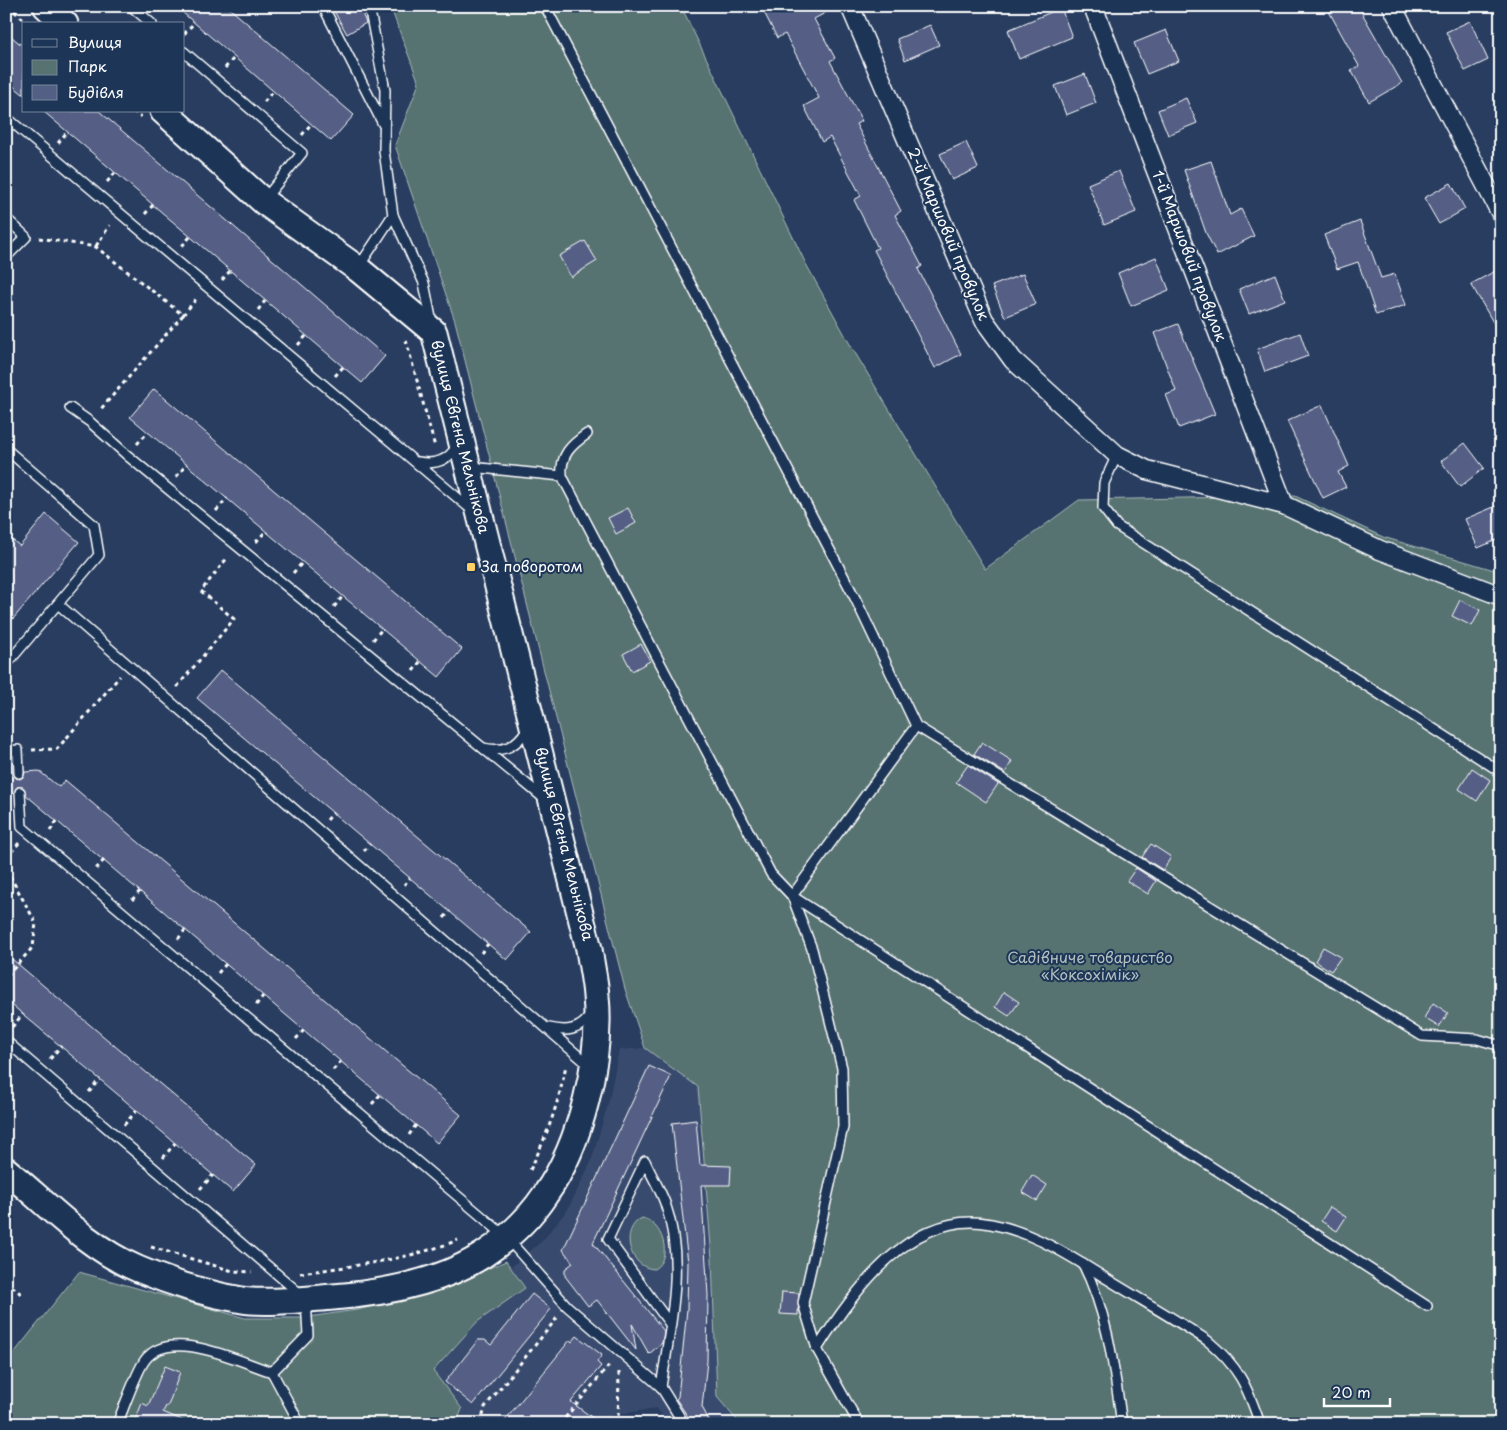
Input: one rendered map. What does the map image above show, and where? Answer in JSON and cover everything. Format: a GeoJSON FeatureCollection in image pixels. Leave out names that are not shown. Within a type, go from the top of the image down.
{"type":"FeatureCollection","features":[{"type":"Feature","properties":{"kind":"street"},"geometry":{"type":"LineString","coordinates":[[46,6],[63,22]]}},
{"type":"Feature","properties":{"kind":"street","name":"2-й Маршовий провулок"},"geometry":{"type":"LineString","coordinates":[[850,6],[984,320],[1013,360],[1117,455],[1148,470],[1284,505],[1380,550],[1501,596]]}},
{"type":"Feature","properties":{"kind":"street","name":"1-й Маршовий провулок"},"geometry":{"type":"LineString","coordinates":[[1093,6],[1284,505]]}},
{"type":"Feature","properties":{"kind":"street"},"geometry":{"type":"LineString","coordinates":[[1392,6],[1501,214]]}},
{"type":"Feature","properties":{"kind":"street","name":"вулиця Євгена Мельнікова"},"geometry":{"type":"LineString","coordinates":[[6,1170],[105,1252],[135,1268],[177,1284],[244,1300],[306,1299],[356,1295],[429,1280],[482,1256],[497,1230],[527,1218],[546,1195],[563,1167],[574,1136],[592,1067],[596,1005],[589,949],[532,713],[479,516],[434,332],[358,269],[263,201],[156,118]]}},
{"type":"Feature","properties":{"kind":"lane"},"geometry":{"type":"LineString","coordinates":[[131,6],[150,22]]}},
{"type":"Feature","properties":{"kind":"lane"},"geometry":{"type":"LineString","coordinates":[[323,6],[384,126]]}},
{"type":"Feature","properties":{"kind":"lane"},"geometry":{"type":"LineString","coordinates":[[369,6],[385,90],[384,150],[394,216],[424,283],[434,332]]}},
{"type":"Feature","properties":{"kind":"lane"},"geometry":{"type":"LineString","coordinates":[[545,6],[856,600],[916,726],[1422,1036],[1477,1039],[1501,1046]]}},
{"type":"Feature","properties":{"kind":"lane"},"geometry":{"type":"LineString","coordinates":[[185,53],[302,153],[263,201]]}},
{"type":"Feature","properties":{"kind":"lane"},"geometry":{"type":"LineString","coordinates":[[6,117],[479,516]]}},
{"type":"Feature","properties":{"kind":"lane"},"geometry":{"type":"LineString","coordinates":[[358,269],[394,216]]}},
{"type":"Feature","properties":{"kind":"lane"},"geometry":{"type":"LineString","coordinates":[[6,218],[26,236],[6,257]]}},
{"type":"Feature","properties":{"kind":"lane"},"geometry":{"type":"LineString","coordinates":[[70,408],[90,422],[237,546],[555,808]]}},
{"type":"Feature","properties":{"kind":"lane"},"geometry":{"type":"LineString","coordinates":[[586,434],[565,454],[561,465],[562,476],[770,874],[792,896],[1427,1306]]}},
{"type":"Feature","properties":{"kind":"lane"},"geometry":{"type":"LineString","coordinates":[[415,461],[428,464],[440,462],[450,457],[457,447],[460,436]]}},
{"type":"Feature","properties":{"kind":"lane"},"geometry":{"type":"LineString","coordinates":[[6,449],[94,524],[99,556],[6,665]]}},
{"type":"Feature","properties":{"kind":"lane"},"geometry":{"type":"LineString","coordinates":[[1117,455],[1104,483],[1103,508],[1118,526],[1501,772]]}},
{"type":"Feature","properties":{"kind":"lane"},"geometry":{"type":"LineString","coordinates":[[467,467],[562,476]]}},
{"type":"Feature","properties":{"kind":"lane"},"geometry":{"type":"LineString","coordinates":[[58,604],[592,1067]]}},
{"type":"Feature","properties":{"kind":"lane"},"geometry":{"type":"LineString","coordinates":[[481,747],[504,750],[514,745],[529,727],[532,713]]}},
{"type":"Feature","properties":{"kind":"lane"},"geometry":{"type":"LineString","coordinates":[[792,896],[916,726]]}},
{"type":"Feature","properties":{"kind":"lane"},"geometry":{"type":"LineString","coordinates":[[6,751],[18,750],[19,773]]}},
{"type":"Feature","properties":{"kind":"lane"},"geometry":{"type":"LineString","coordinates":[[20,792],[22,827],[497,1230],[567,1306],[661,1387],[684,1424]]}},
{"type":"Feature","properties":{"kind":"lane"},"geometry":{"type":"LineString","coordinates":[[792,896],[812,949],[842,1068],[843,1127],[803,1302],[816,1349],[859,1424]]}},
{"type":"Feature","properties":{"kind":"lane"},"geometry":{"type":"LineString","coordinates":[[545,1027],[563,1031],[582,1026],[596,1005]]}},
{"type":"Feature","properties":{"kind":"lane"},"geometry":{"type":"LineString","coordinates":[[6,1041],[306,1299],[308,1335],[272,1372]]}},
{"type":"Feature","properties":{"kind":"lane"},"geometry":{"type":"LineString","coordinates":[[661,1387],[670,1324],[676,1255],[665,1204],[645,1161],[608,1239],[670,1324]]}},
{"type":"Feature","properties":{"kind":"lane"},"geometry":{"type":"LineString","coordinates":[[816,1349],[842,1308],[893,1254],[932,1230],[970,1222],[990,1223],[1036,1239],[1083,1264],[1187,1327],[1227,1357],[1240,1374],[1260,1424]]}},
{"type":"Feature","properties":{"kind":"lane"},"geometry":{"type":"LineString","coordinates":[[1083,1264],[1096,1290],[1102,1313],[1113,1364],[1122,1424]]}},
{"type":"Feature","properties":{"kind":"lane"},"geometry":{"type":"LineString","coordinates":[[117,1424],[145,1360],[162,1346],[187,1344],[272,1372],[300,1424]]}},
{"type":"Feature","properties":{"kind":"path"},"geometry":{"type":"LineString","coordinates":[[8,6],[27,22]]}},
{"type":"Feature","properties":{"kind":"path"},"geometry":{"type":"LineString","coordinates":[[185,33],[194,23]]}},
{"type":"Feature","properties":{"kind":"path"},"geometry":{"type":"LineString","coordinates":[[136,112],[156,118]]}},
{"type":"Feature","properties":{"kind":"path"},"geometry":{"type":"LineString","coordinates":[[96,246],[119,212]]}},
{"type":"Feature","properties":{"kind":"path"},"geometry":{"type":"LineString","coordinates":[[26,236],[96,246],[183,315]]}},
{"type":"Feature","properties":{"kind":"path"},"geometry":{"type":"LineString","coordinates":[[90,422],[208,286]]}},
{"type":"Feature","properties":{"kind":"path"},"geometry":{"type":"LineString","coordinates":[[399,334],[407,341],[440,462]]}},
{"type":"Feature","properties":{"kind":"path"},"geometry":{"type":"LineString","coordinates":[[167,700],[234,618],[201,591],[237,546]]}},
{"type":"Feature","properties":{"kind":"path"},"geometry":{"type":"LineString","coordinates":[[18,750],[57,749],[128,666]]}},
{"type":"Feature","properties":{"kind":"path"},"geometry":{"type":"LineString","coordinates":[[6,869],[36,924],[33,947],[6,977]]}},
{"type":"Feature","properties":{"kind":"path"},"geometry":{"type":"LineString","coordinates":[[6,1033],[23,1014]]}},
{"type":"Feature","properties":{"kind":"path"},"geometry":{"type":"LineString","coordinates":[[529,1174],[558,1100],[569,1048]]}},
{"type":"Feature","properties":{"kind":"path"},"geometry":{"type":"LineString","coordinates":[[146,1245],[233,1271],[278,1275],[350,1266],[421,1252],[468,1236],[497,1230]]}},
{"type":"Feature","properties":{"kind":"path"},"geometry":{"type":"LineString","coordinates":[[6,1281],[21,1294]]}},
{"type":"Feature","properties":{"kind":"path"},"geometry":{"type":"LineString","coordinates":[[481,1424],[484,1407],[567,1306]]}},
{"type":"Feature","properties":{"kind":"path"},"geometry":{"type":"LineString","coordinates":[[560,1424],[620,1352]]}},
{"type":"Feature","properties":{"kind":"path"},"geometry":{"type":"LineString","coordinates":[[618,1424],[620,1352]]}},
{"type":"Feature","properties":{"kind":"shaded area"},"geometry":{"type":"Polygon","coordinates":[[[645,1048],[698,1087],[712,1259],[717,1397],[735,1418],[727,1424],[670,1424],[656,1408],[610,1416],[605,1424],[456,1424],[462,1409],[433,1372],[477,1322],[525,1288],[511,1267],[542,1241],[568,1209],[591,1162],[608,1104],[619,1050],[645,1048]]]}},
{"type":"Feature","properties":{"kind":"green space","name":"Садівниче товариство «Коксохімік»"},"geometry":{"type":"Polygon","coordinates":[[[390,6],[681,6],[806,264],[851,346],[985,569],[1079,500],[1295,496],[1383,537],[1501,572],[1501,1424],[740,1424],[717,1397],[712,1259],[698,1087],[645,1048],[625,989],[455,321],[395,145],[419,83],[390,6]]]}},
{"type":"Feature","properties":{"kind":"green space"},"geometry":{"type":"Polygon","coordinates":[[[642,1218],[655,1226],[663,1240],[663,1257],[660,1264],[654,1269],[645,1267],[638,1262],[630,1247],[631,1230],[635,1223],[642,1218]]]}},
{"type":"Feature","properties":{"kind":"green space"},"geometry":{"type":"Polygon","coordinates":[[[506,1261],[525,1288],[477,1322],[433,1371],[462,1409],[456,1424],[6,1424],[6,1363],[79,1272],[245,1318],[301,1318],[357,1310],[436,1290],[506,1261]]]}},
{"type":"Feature","properties":{"kind":"building"},"geometry":{"type":"Polygon","coordinates":[[[175,6],[227,6],[354,115],[331,141],[175,6]]]}},
{"type":"Feature","properties":{"kind":"building"},"geometry":{"type":"Polygon","coordinates":[[[331,6],[359,6],[366,23],[347,34],[331,6]]]}},
{"type":"Feature","properties":{"kind":"building"},"geometry":{"type":"Polygon","coordinates":[[[761,6],[838,6],[814,19],[835,58],[830,61],[862,121],[856,124],[901,211],[895,215],[922,266],[918,269],[961,354],[935,368],[874,250],[878,248],[854,200],[861,196],[830,137],[822,142],[804,106],[819,98],[785,34],[777,38],[761,6]]]}},
{"type":"Feature","properties":{"kind":"building"},"geometry":{"type":"Polygon","coordinates":[[[1326,6],[1358,6],[1402,83],[1369,102],[1351,70],[1359,66],[1326,6]]]}},
{"type":"Feature","properties":{"kind":"building"},"geometry":{"type":"Polygon","coordinates":[[[1061,8],[1072,37],[1019,59],[1008,30],[1061,8]]]}},
{"type":"Feature","properties":{"kind":"building"},"geometry":{"type":"Polygon","coordinates":[[[1470,21],[1488,60],[1465,71],[1446,32],[1470,21]]]}},
{"type":"Feature","properties":{"kind":"building"},"geometry":{"type":"Polygon","coordinates":[[[930,25],[939,45],[905,60],[897,39],[930,25]]]}},
{"type":"Feature","properties":{"kind":"building"},"geometry":{"type":"Polygon","coordinates":[[[1166,30],[1179,61],[1147,74],[1134,43],[1166,30]]]}},
{"type":"Feature","properties":{"kind":"building"},"geometry":{"type":"Polygon","coordinates":[[[6,32],[22,45],[22,93],[6,80],[6,32]]]}},
{"type":"Feature","properties":{"kind":"building"},"geometry":{"type":"Polygon","coordinates":[[[1085,74],[1096,103],[1066,115],[1055,86],[1085,74]]]}},
{"type":"Feature","properties":{"kind":"building"},"geometry":{"type":"Polygon","coordinates":[[[1186,98],[1197,123],[1168,135],[1158,110],[1186,98]]]}},
{"type":"Feature","properties":{"kind":"building"},"geometry":{"type":"Polygon","coordinates":[[[44,112],[100,112],[385,356],[362,383],[44,112]]]}},
{"type":"Feature","properties":{"kind":"building"},"geometry":{"type":"Polygon","coordinates":[[[966,142],[978,168],[952,180],[940,154],[966,142]]]}},
{"type":"Feature","properties":{"kind":"building"},"geometry":{"type":"Polygon","coordinates":[[[1211,161],[1230,215],[1241,209],[1254,236],[1217,255],[1206,233],[1184,170],[1211,161]]]}},
{"type":"Feature","properties":{"kind":"building"},"geometry":{"type":"Polygon","coordinates":[[[1119,171],[1136,212],[1104,225],[1088,184],[1119,171]]]}},
{"type":"Feature","properties":{"kind":"building"},"geometry":{"type":"Polygon","coordinates":[[[1451,183],[1465,209],[1439,224],[1424,198],[1451,183]]]}},
{"type":"Feature","properties":{"kind":"building"},"geometry":{"type":"Polygon","coordinates":[[[1360,221],[1381,278],[1395,274],[1406,305],[1376,315],[1358,262],[1337,269],[1324,235],[1360,221]]]}},
{"type":"Feature","properties":{"kind":"building"},"geometry":{"type":"Polygon","coordinates":[[[585,241],[597,261],[571,277],[559,256],[585,241]]]}},
{"type":"Feature","properties":{"kind":"building"},"geometry":{"type":"Polygon","coordinates":[[[1156,257],[1169,290],[1131,306],[1118,273],[1156,257]]]}},
{"type":"Feature","properties":{"kind":"building"},"geometry":{"type":"Polygon","coordinates":[[[1501,268],[1501,336],[1471,284],[1501,268]]]}},
{"type":"Feature","properties":{"kind":"building"},"geometry":{"type":"Polygon","coordinates":[[[1023,274],[1036,304],[1005,317],[992,286],[1023,274]]]}},
{"type":"Feature","properties":{"kind":"building"},"geometry":{"type":"Polygon","coordinates":[[[1275,274],[1285,300],[1249,314],[1239,289],[1275,274]]]}},
{"type":"Feature","properties":{"kind":"building"},"geometry":{"type":"Polygon","coordinates":[[[1178,324],[1215,414],[1179,428],[1166,395],[1176,391],[1154,333],[1178,324]]]}},
{"type":"Feature","properties":{"kind":"building"},"geometry":{"type":"Polygon","coordinates":[[[1300,333],[1308,356],[1265,372],[1257,349],[1300,333]]]}},
{"type":"Feature","properties":{"kind":"building"},"geometry":{"type":"Polygon","coordinates":[[[154,389],[462,649],[439,677],[130,417],[154,389]]]}},
{"type":"Feature","properties":{"kind":"building"},"geometry":{"type":"Polygon","coordinates":[[[1322,405],[1349,466],[1338,472],[1346,487],[1323,498],[1287,421],[1322,405]]]}},
{"type":"Feature","properties":{"kind":"building"},"geometry":{"type":"Polygon","coordinates":[[[1465,443],[1484,468],[1460,487],[1441,461],[1465,443]]]}},
{"type":"Feature","properties":{"kind":"building"},"geometry":{"type":"Polygon","coordinates":[[[1501,504],[1501,538],[1478,548],[1465,519],[1501,504]]]}},
{"type":"Feature","properties":{"kind":"building"},"geometry":{"type":"Polygon","coordinates":[[[628,508],[636,523],[616,534],[608,518],[628,508]]]}},
{"type":"Feature","properties":{"kind":"building"},"geometry":{"type":"Polygon","coordinates":[[[46,514],[79,542],[6,627],[6,535],[20,546],[46,514]]]}},
{"type":"Feature","properties":{"kind":"building"},"geometry":{"type":"Polygon","coordinates":[[[1460,600],[1480,610],[1472,626],[1452,616],[1460,600]]]}},
{"type":"Feature","properties":{"kind":"building"},"geometry":{"type":"Polygon","coordinates":[[[641,644],[650,661],[632,671],[623,654],[641,644]]]}},
{"type":"Feature","properties":{"kind":"building"},"geometry":{"type":"Polygon","coordinates":[[[221,670],[531,932],[507,960],[197,698],[221,670]]]}},
{"type":"Feature","properties":{"kind":"building"},"geometry":{"type":"Polygon","coordinates":[[[982,742],[1012,761],[1005,773],[974,754],[982,742]]]}},
{"type":"Feature","properties":{"kind":"building"},"geometry":{"type":"Polygon","coordinates":[[[968,765],[998,784],[986,802],[956,782],[968,765]]]}},
{"type":"Feature","properties":{"kind":"building"},"geometry":{"type":"Polygon","coordinates":[[[1472,768],[1490,780],[1477,801],[1459,789],[1472,768]]]}},
{"type":"Feature","properties":{"kind":"building"},"geometry":{"type":"Polygon","coordinates":[[[39,771],[59,787],[65,780],[461,1115],[437,1143],[26,795],[23,787],[17,787],[14,793],[6,794],[6,774],[13,773],[16,778],[20,779],[24,776],[25,772],[39,771]]]}},
{"type":"Feature","properties":{"kind":"building"},"geometry":{"type":"Polygon","coordinates":[[[1151,844],[1171,857],[1163,870],[1142,857],[1151,844]]]}},
{"type":"Feature","properties":{"kind":"building"},"geometry":{"type":"Polygon","coordinates":[[[1136,868],[1156,881],[1148,894],[1127,881],[1136,868]]]}},
{"type":"Feature","properties":{"kind":"building"},"geometry":{"type":"Polygon","coordinates":[[[1323,947],[1341,957],[1331,971],[1315,961],[1323,947]]]}},
{"type":"Feature","properties":{"kind":"building"},"geometry":{"type":"Polygon","coordinates":[[[6,954],[256,1165],[233,1192],[6,1000],[6,954]]]}},
{"type":"Feature","properties":{"kind":"building"},"geometry":{"type":"Polygon","coordinates":[[[1004,992],[1019,1002],[1009,1016],[995,1007],[1004,992]]]}},
{"type":"Feature","properties":{"kind":"building"},"geometry":{"type":"Polygon","coordinates":[[[1433,1003],[1448,1013],[1439,1027],[1424,1018],[1433,1003]]]}},
{"type":"Feature","properties":{"kind":"building"},"geometry":{"type":"Polygon","coordinates":[[[649,1066],[671,1076],[593,1243],[664,1331],[662,1343],[649,1354],[632,1324],[636,1350],[597,1300],[588,1306],[565,1276],[565,1269],[573,1263],[563,1250],[649,1066]]]}},
{"type":"Feature","properties":{"kind":"building"},"geometry":{"type":"Polygon","coordinates":[[[696,1120],[700,1165],[731,1166],[730,1185],[701,1185],[708,1295],[707,1361],[702,1407],[711,1424],[693,1424],[676,1399],[678,1397],[687,1309],[688,1263],[672,1123],[696,1120]]]}},
{"type":"Feature","properties":{"kind":"building"},"geometry":{"type":"Polygon","coordinates":[[[1032,1175],[1047,1185],[1037,1201],[1022,1192],[1032,1175]]]}},
{"type":"Feature","properties":{"kind":"building"},"geometry":{"type":"Polygon","coordinates":[[[1330,1207],[1346,1217],[1337,1231],[1321,1221],[1330,1207]]]}},
{"type":"Feature","properties":{"kind":"building"},"geometry":{"type":"Polygon","coordinates":[[[782,1292],[799,1293],[798,1315],[780,1314],[782,1292]]]}},
{"type":"Feature","properties":{"kind":"building"},"geometry":{"type":"Polygon","coordinates":[[[532,1294],[551,1309],[473,1405],[445,1382],[478,1340],[485,1340],[491,1345],[532,1294]]]}},
{"type":"Feature","properties":{"kind":"building"},"geometry":{"type":"Polygon","coordinates":[[[577,1336],[602,1355],[597,1362],[601,1366],[571,1402],[601,1424],[502,1424],[570,1340],[572,1342],[577,1336]]]}},
{"type":"Feature","properties":{"kind":"building"},"geometry":{"type":"Polygon","coordinates":[[[165,1366],[180,1372],[168,1406],[166,1406],[163,1412],[191,1424],[134,1424],[142,1403],[148,1406],[165,1366]]]}},
{"type":"Feature","properties":{"kind":"place","name":"За поворотом"},"geometry":{"type":"Point","coordinates":[471,567]}}]}
